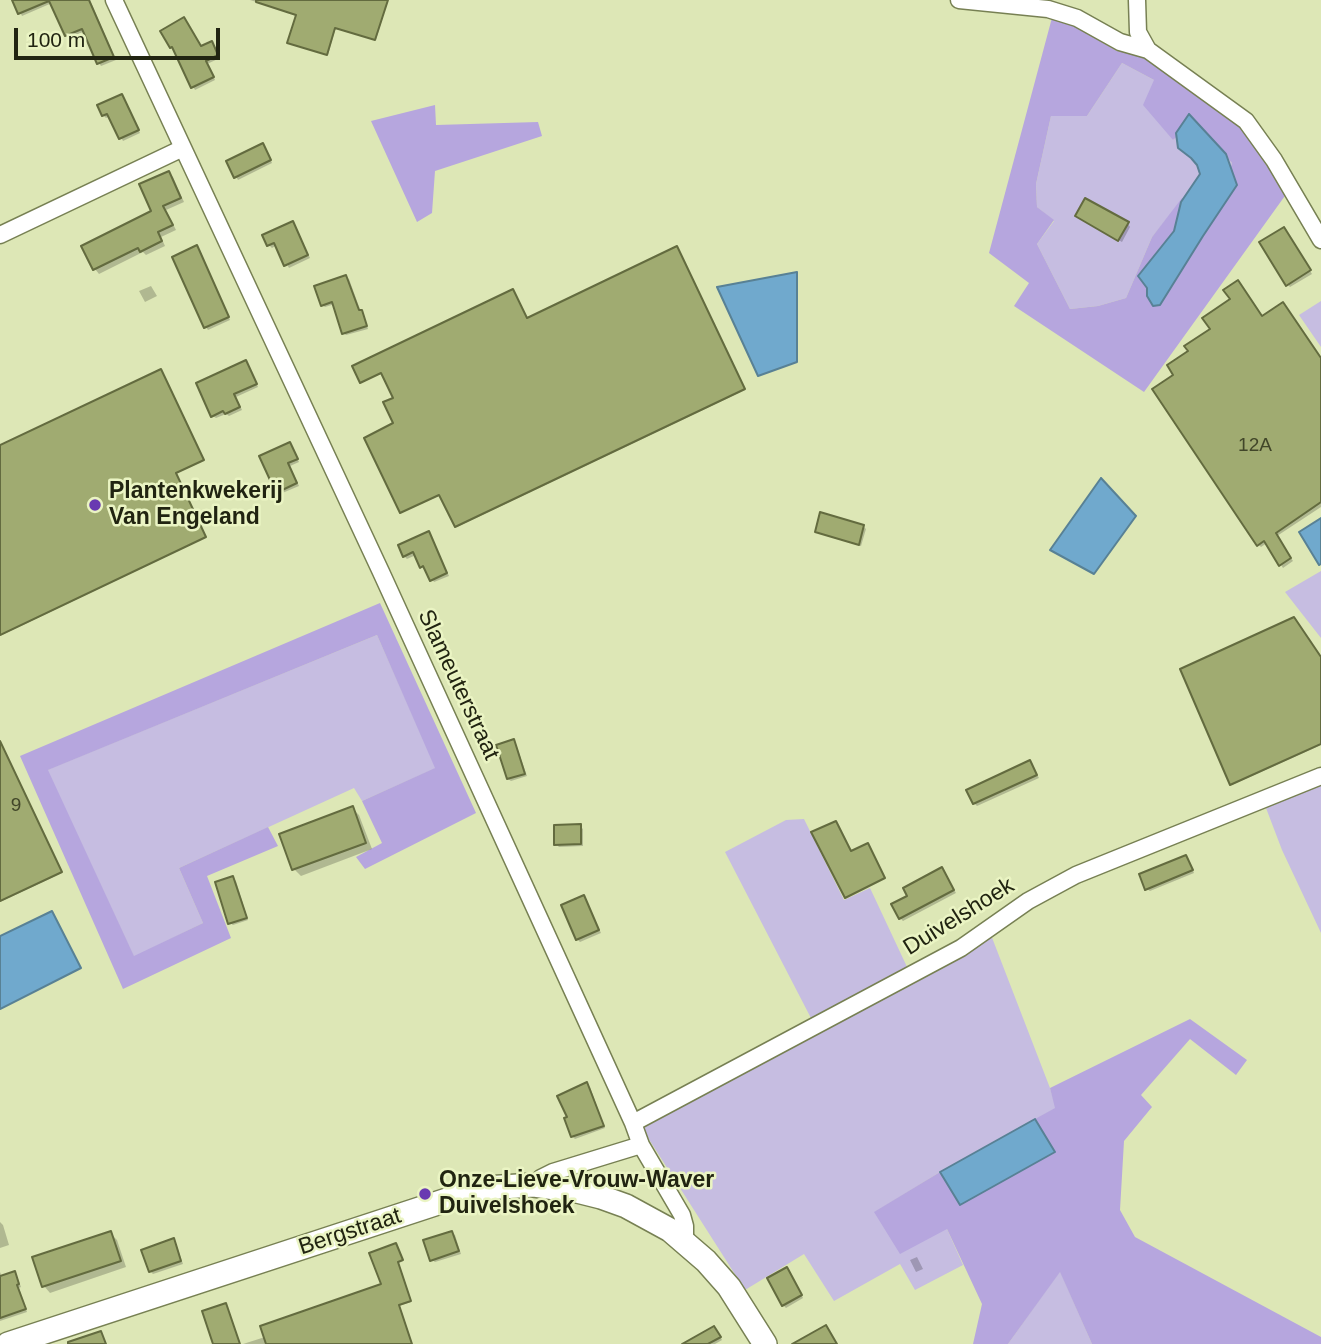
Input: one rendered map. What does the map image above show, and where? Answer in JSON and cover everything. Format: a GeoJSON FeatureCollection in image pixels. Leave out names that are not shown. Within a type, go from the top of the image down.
{"type":"FeatureCollection","features":[{"type":"Feature","properties":{"kind":"street","name":"Slameuterstraat"},"geometry":{"type":"LineString","coordinates":[[114,0],[382,572],[641,1145],[682,1215],[685,1241]]}},
{"type":"Feature","properties":{"kind":"street"},"geometry":{"type":"LineString","coordinates":[[959,0],[1048,9],[1077,18],[1121,42],[1148,50],[1246,121],[1275,160],[1321,240]]}},
{"type":"Feature","properties":{"kind":"street"},"geometry":{"type":"LineString","coordinates":[[1137,0],[1138,32],[1148,50]]}},
{"type":"Feature","properties":{"kind":"street"},"geometry":{"type":"LineString","coordinates":[[0,235],[183,148]]}},
{"type":"Feature","properties":{"kind":"street","name":"Duivelshoek"},"geometry":{"type":"LineString","coordinates":[[633,1123],[961,947],[1028,901],[1076,875],[1321,776]]}},
{"type":"Feature","properties":{"kind":"street"},"geometry":{"type":"LineString","coordinates":[[534,1185],[553,1172],[641,1145]]}},
{"type":"Feature","properties":{"kind":"street","name":"Bergstraat"},"geometry":{"type":"LineString","coordinates":[[8,1344],[485,1188],[534,1185],[601,1197],[626,1206],[670,1230],[706,1261],[729,1287],[765,1344]]}},
{"type":"Feature","properties":{"kind":"shaded area"},"geometry":{"type":"Polygon","coordinates":[[[1053,14],[1117,51],[1142,54],[1245,127],[1287,193],[1144,392],[1014,306],[1029,283],[989,253],[1053,14]],[[1122,63],[1087,116],[1051,116],[1036,184],[1037,207],[1054,220],[1037,244],[1070,309],[1098,306],[1126,298],[1152,237],[1182,198],[1202,213],[1224,187],[1232,163],[1195,122],[1173,140],[1143,105],[1154,80],[1122,63]]]}},
{"type":"Feature","properties":{"kind":"shaded area"},"geometry":{"type":"Polygon","coordinates":[[[1122,63],[1154,80],[1173,140],[1195,122],[1232,163],[1224,187],[1202,213],[1183,199],[1152,237],[1126,298],[1098,306],[1070,309],[1037,244],[1054,221],[1037,207],[1036,184],[1051,116],[1087,116],[1122,63]]]}},
{"type":"Feature","properties":{"kind":"shaded area"},"geometry":{"type":"Polygon","coordinates":[[[435,105],[436,125],[538,122],[542,136],[435,171],[432,213],[417,222],[371,121],[435,105]]]}},
{"type":"Feature","properties":{"kind":"shaded area"},"geometry":{"type":"Polygon","coordinates":[[[1321,301],[1321,347],[1299,315],[1321,301]]]}},
{"type":"Feature","properties":{"kind":"shaded area"},"geometry":{"type":"Polygon","coordinates":[[[1321,571],[1321,638],[1285,592],[1321,571]]]}},
{"type":"Feature","properties":{"kind":"shaded area"},"geometry":{"type":"Polygon","coordinates":[[[380,603],[476,813],[365,869],[356,857],[382,843],[362,801],[435,768],[377,635],[48,770],[134,956],[203,923],[179,868],[268,827],[278,846],[207,876],[231,938],[123,989],[20,756],[380,603]]]}},
{"type":"Feature","properties":{"kind":"shaded area"},"geometry":{"type":"Polygon","coordinates":[[[377,635],[436,768],[362,801],[354,788],[179,868],[203,923],[134,957],[47,770],[377,635]]]}},
{"type":"Feature","properties":{"kind":"shaded area"},"geometry":{"type":"Polygon","coordinates":[[[1321,783],[1321,933],[1282,850],[1266,808],[1321,783]]]}},
{"type":"Feature","properties":{"kind":"shaded area"},"geometry":{"type":"Polygon","coordinates":[[[804,819],[844,900],[870,888],[908,969],[813,1022],[725,852],[786,820],[804,819]]]}},
{"type":"Feature","properties":{"kind":"shaded area"},"geometry":{"type":"Polygon","coordinates":[[[991,935],[1056,1108],[940,1172],[875,1212],[947,1229],[963,1265],[915,1290],[900,1264],[834,1301],[804,1254],[745,1290],[643,1130],[647,1122],[991,935]]]}},
{"type":"Feature","properties":{"kind":"shaded area"},"geometry":{"type":"Polygon","coordinates":[[[1190,1019],[1247,1060],[1236,1075],[1190,1039],[1141,1095],[1152,1107],[1124,1141],[1120,1210],[1135,1237],[1321,1337],[1321,1344],[1092,1344],[1060,1272],[1008,1344],[973,1344],[982,1304],[947,1229],[900,1254],[874,1212],[940,1172],[960,1205],[1054,1152],[1035,1119],[1055,1108],[1050,1088],[1190,1019]]]}},
{"type":"Feature","properties":{"kind":"shaded area"},"geometry":{"type":"Polygon","coordinates":[[[1060,1271],[1092,1344],[1008,1344],[1060,1271]]]}},
{"type":"Feature","properties":{"kind":"water"},"geometry":{"type":"Polygon","coordinates":[[[1189,114],[1226,154],[1237,185],[1160,305],[1153,306],[1147,296],[1147,288],[1138,276],[1174,231],[1181,202],[1200,174],[1197,165],[1178,148],[1176,133],[1189,114]]]}},
{"type":"Feature","properties":{"kind":"water"},"geometry":{"type":"Polygon","coordinates":[[[797,272],[797,362],[758,376],[717,287],[797,272]]]}},
{"type":"Feature","properties":{"kind":"water"},"geometry":{"type":"Polygon","coordinates":[[[1101,478],[1136,516],[1094,574],[1050,550],[1101,478]]]}},
{"type":"Feature","properties":{"kind":"water"},"geometry":{"type":"Polygon","coordinates":[[[1321,518],[1321,564],[1319,565],[1299,532],[1321,518]]]}},
{"type":"Feature","properties":{"kind":"water"},"geometry":{"type":"Polygon","coordinates":[[[52,911],[81,968],[0,1009],[0,936],[52,911]]]}},
{"type":"Feature","properties":{"kind":"water"},"geometry":{"type":"Polygon","coordinates":[[[1035,1119],[1055,1152],[960,1205],[940,1172],[1035,1119]]]}},
{"type":"Feature","properties":{"kind":"building"},"geometry":{"type":"Polygon","coordinates":[[[12,0],[89,0],[114,57],[97,64],[82,29],[65,36],[49,1],[18,14],[12,0]]]}},
{"type":"Feature","properties":{"kind":"building"},"geometry":{"type":"Polygon","coordinates":[[[256,0],[388,0],[375,40],[335,28],[327,55],[287,43],[296,15],[256,0]]]}},
{"type":"Feature","properties":{"kind":"building"},"geometry":{"type":"Polygon","coordinates":[[[184,17],[201,46],[212,41],[218,55],[206,61],[214,77],[191,88],[172,47],[170,48],[160,31],[184,17]]]}},
{"type":"Feature","properties":{"kind":"building"},"geometry":{"type":"Polygon","coordinates":[[[122,94],[139,130],[119,139],[107,114],[102,116],[97,105],[122,94]]]}},
{"type":"Feature","properties":{"kind":"building"},"geometry":{"type":"Polygon","coordinates":[[[263,143],[271,160],[234,178],[226,161],[263,143]]]}},
{"type":"Feature","properties":{"kind":"building"},"geometry":{"type":"Polygon","coordinates":[[[169,171],[181,198],[163,206],[173,225],[158,232],[162,241],[140,252],[138,248],[93,270],[81,246],[151,211],[139,184],[169,171]]]}},
{"type":"Feature","properties":{"kind":"building"},"geometry":{"type":"Polygon","coordinates":[[[1085,198],[1129,222],[1118,241],[1075,216],[1085,198]]]}},
{"type":"Feature","properties":{"kind":"building"},"geometry":{"type":"Polygon","coordinates":[[[293,221],[308,255],[284,266],[274,243],[267,246],[262,235],[293,221]]]}},
{"type":"Feature","properties":{"kind":"building"},"geometry":{"type":"Polygon","coordinates":[[[1284,227],[1311,270],[1286,286],[1259,242],[1284,227]]]}},
{"type":"Feature","properties":{"kind":"building"},"geometry":{"type":"Polygon","coordinates":[[[197,245],[229,317],[204,328],[172,257],[197,245]]]}},
{"type":"Feature","properties":{"kind":"building"},"geometry":{"type":"Polygon","coordinates":[[[677,246],[745,389],[455,527],[439,495],[400,513],[364,438],[393,423],[383,402],[393,398],[381,373],[360,383],[352,366],[513,289],[527,318],[677,246]]]}},
{"type":"Feature","properties":{"kind":"building"},"geometry":{"type":"Polygon","coordinates":[[[346,275],[367,326],[342,334],[332,302],[321,306],[314,286],[346,275]]]}},
{"type":"Feature","properties":{"kind":"building"},"geometry":{"type":"Polygon","coordinates":[[[1238,280],[1262,316],[1283,302],[1321,358],[1321,502],[1276,533],[1291,558],[1279,566],[1264,541],[1257,546],[1152,389],[1173,375],[1167,365],[1188,351],[1184,346],[1210,329],[1202,318],[1230,299],[1223,290],[1238,280]]]}},
{"type":"Feature","properties":{"kind":"building"},"geometry":{"type":"Polygon","coordinates":[[[246,360],[257,384],[234,394],[240,407],[211,417],[196,383],[246,360]]]}},
{"type":"Feature","properties":{"kind":"building","name":"Plantenkwekerij Van Engeland"},"geometry":{"type":"Polygon","coordinates":[[[161,369],[204,460],[176,473],[206,537],[0,635],[0,445],[161,369]]]}},
{"type":"Feature","properties":{"kind":"building"},"geometry":{"type":"Polygon","coordinates":[[[290,442],[298,459],[288,463],[297,483],[276,493],[259,456],[290,442]]]}},
{"type":"Feature","properties":{"kind":"building"},"geometry":{"type":"Polygon","coordinates":[[[820,512],[864,525],[859,545],[815,532],[820,512]]]}},
{"type":"Feature","properties":{"kind":"building"},"geometry":{"type":"Polygon","coordinates":[[[429,531],[447,573],[430,581],[413,552],[403,557],[398,545],[429,531]]]}},
{"type":"Feature","properties":{"kind":"building"},"geometry":{"type":"Polygon","coordinates":[[[1294,617],[1321,657],[1321,744],[1230,785],[1180,669],[1294,617]]]}},
{"type":"Feature","properties":{"kind":"building"},"geometry":{"type":"Polygon","coordinates":[[[514,739],[525,774],[507,779],[496,745],[514,739]]]}},
{"type":"Feature","properties":{"kind":"building"},"geometry":{"type":"Polygon","coordinates":[[[0,741],[62,872],[0,901],[0,741]]]}},
{"type":"Feature","properties":{"kind":"building"},"geometry":{"type":"Polygon","coordinates":[[[1030,760],[1037,775],[973,804],[966,790],[1030,760]]]}},
{"type":"Feature","properties":{"kind":"building"},"geometry":{"type":"Polygon","coordinates":[[[353,806],[366,843],[292,870],[279,834],[353,806]]]}},
{"type":"Feature","properties":{"kind":"building"},"geometry":{"type":"Polygon","coordinates":[[[836,821],[851,851],[868,843],[885,878],[845,898],[811,832],[836,821]]]}},
{"type":"Feature","properties":{"kind":"building"},"geometry":{"type":"Polygon","coordinates":[[[581,824],[581,844],[554,845],[554,825],[581,824]]]}},
{"type":"Feature","properties":{"kind":"building"},"geometry":{"type":"Polygon","coordinates":[[[1186,855],[1193,870],[1145,890],[1139,874],[1186,855]]]}},
{"type":"Feature","properties":{"kind":"building"},"geometry":{"type":"Polygon","coordinates":[[[942,867],[954,890],[899,919],[891,904],[907,896],[903,888],[942,867]]]}},
{"type":"Feature","properties":{"kind":"building"},"geometry":{"type":"Polygon","coordinates":[[[233,876],[247,918],[228,924],[215,882],[233,876]]]}},
{"type":"Feature","properties":{"kind":"building"},"geometry":{"type":"Polygon","coordinates":[[[584,895],[599,930],[576,940],[561,905],[584,895]]]}},
{"type":"Feature","properties":{"kind":"building"},"geometry":{"type":"Polygon","coordinates":[[[587,1082],[604,1126],[571,1137],[564,1118],[567,1117],[557,1096],[587,1082]]]}},
{"type":"Feature","properties":{"kind":"building"},"geometry":{"type":"Polygon","coordinates":[[[111,1231],[121,1261],[42,1287],[32,1257],[111,1231]]]}},
{"type":"Feature","properties":{"kind":"building"},"geometry":{"type":"Polygon","coordinates":[[[452,1231],[459,1251],[430,1261],[423,1240],[452,1231]]]}},
{"type":"Feature","properties":{"kind":"building"},"geometry":{"type":"Polygon","coordinates":[[[174,1238],[181,1261],[149,1272],[141,1250],[174,1238]]]}},
{"type":"Feature","properties":{"kind":"building"},"geometry":{"type":"Polygon","coordinates":[[[396,1243],[403,1260],[398,1262],[411,1301],[399,1305],[412,1344],[266,1344],[260,1326],[381,1284],[369,1253],[396,1243]]]}},
{"type":"Feature","properties":{"kind":"building"},"geometry":{"type":"Polygon","coordinates":[[[787,1267],[802,1295],[782,1306],[767,1278],[787,1267]]]}},
{"type":"Feature","properties":{"kind":"building"},"geometry":{"type":"Polygon","coordinates":[[[15,1271],[26,1309],[0,1318],[0,1276],[15,1271]]]}},
{"type":"Feature","properties":{"kind":"building"},"geometry":{"type":"Polygon","coordinates":[[[226,1303],[240,1344],[213,1344],[202,1311],[226,1303]]]}},
{"type":"Feature","properties":{"kind":"building"},"geometry":{"type":"Polygon","coordinates":[[[826,1325],[837,1344],[792,1344],[826,1325]]]}},
{"type":"Feature","properties":{"kind":"building"},"geometry":{"type":"Polygon","coordinates":[[[714,1326],[721,1337],[708,1344],[682,1344],[714,1326]]]}},
{"type":"Feature","properties":{"kind":"building"},"geometry":{"type":"Polygon","coordinates":[[[101,1331],[106,1344],[68,1344],[68,1342],[101,1331]]]}},
{"type":"Feature","properties":{"kind":"place","name":"Plantenkwekerij Van Engeland"},"geometry":{"type":"Point","coordinates":[95,505]}},
{"type":"Feature","properties":{"kind":"place","name":"Onze-Lieve-Vrouw-Waver Duivelshoek"},"geometry":{"type":"Point","coordinates":[425,1194]}}]}
